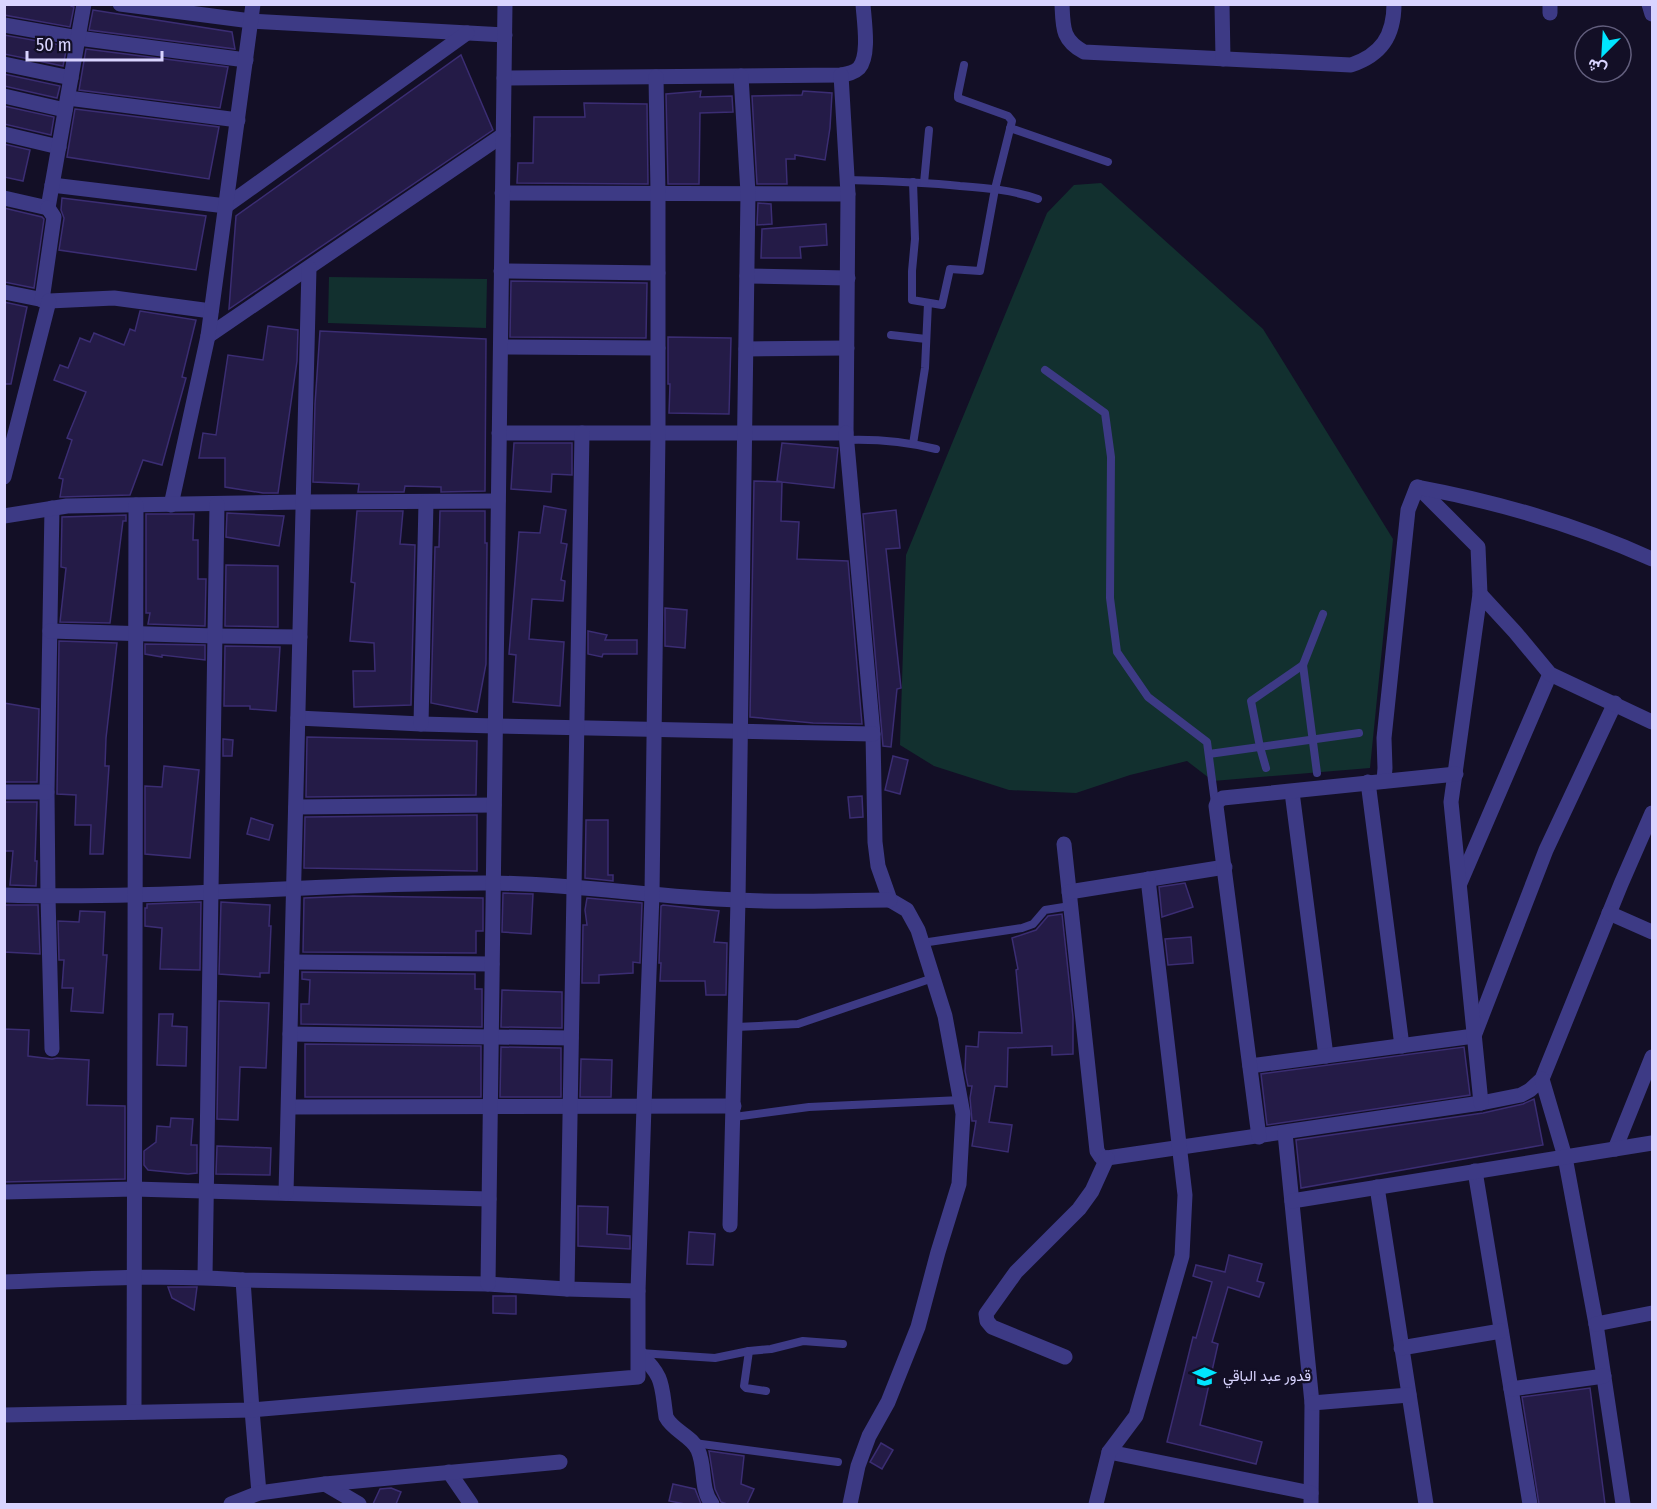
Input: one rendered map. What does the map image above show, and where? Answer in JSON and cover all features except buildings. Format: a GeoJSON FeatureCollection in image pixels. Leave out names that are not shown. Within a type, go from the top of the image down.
{"type":"FeatureCollection","features":[{"type":"Feature","properties":{"kind":"street"},"geometry":{"type":"LineString","coordinates":[[48,208],[84,4]]}},
{"type":"Feature","properties":{"kind":"street"},"geometry":{"type":"LineString","coordinates":[[120,4],[250,21],[505,35]]}},
{"type":"Feature","properties":{"kind":"street"},"geometry":{"type":"LineString","coordinates":[[171,505],[208,336],[253,4]]}},
{"type":"Feature","properties":{"kind":"street"},"geometry":{"type":"LineString","coordinates":[[488,1284],[505,4]]}},
{"type":"Feature","properties":{"kind":"street"},"geometry":{"type":"LineString","coordinates":[[504,78],[850,74],[858,69],[866,50],[863,4]]}},
{"type":"Feature","properties":{"kind":"street"},"geometry":{"type":"LineString","coordinates":[[1062,4],[1066,36],[1073,46],[1084,52],[1351,65],[1362,62],[1374,54],[1388,39],[1393,23],[1394,4]]}},
{"type":"Feature","properties":{"kind":"street"},"geometry":{"type":"LineString","coordinates":[[1222,4],[1223,59]]}},
{"type":"Feature","properties":{"kind":"street"},"geometry":{"type":"LineString","coordinates":[[1649,4],[1653,14]]}},
{"type":"Feature","properties":{"kind":"street"},"geometry":{"type":"LineString","coordinates":[[4,25],[78,38],[246,60]]}},
{"type":"Feature","properties":{"kind":"street"},"geometry":{"type":"LineString","coordinates":[[52,185],[226,206],[468,33]]}},
{"type":"Feature","properties":{"kind":"street"},"geometry":{"type":"LineString","coordinates":[[4,64],[71,78]]}},
{"type":"Feature","properties":{"kind":"street"},"geometry":{"type":"LineString","coordinates":[[841,75],[848,187],[846,437],[873,734],[875,842],[878,866],[890,900]]}},
{"type":"Feature","properties":{"kind":"street"},"geometry":{"type":"LineString","coordinates":[[730,1225],[738,900],[748,194],[741,76]]}},
{"type":"Feature","properties":{"kind":"street"},"geometry":{"type":"LineString","coordinates":[[4,1415],[252,1410],[636,1378],[639,1374],[638,1291],[652,894],[658,433],[656,77]]}},
{"type":"Feature","properties":{"kind":"street"},"geometry":{"type":"LineString","coordinates":[[4,96],[238,120]]}},
{"type":"Feature","properties":{"kind":"street"},"geometry":{"type":"LineString","coordinates":[[4,134],[59,147]]}},
{"type":"Feature","properties":{"kind":"street"},"geometry":{"type":"LineString","coordinates":[[208,336],[503,135]]}},
{"type":"Feature","properties":{"kind":"street"},"geometry":{"type":"LineString","coordinates":[[502,193],[748,194],[848,187]]}},
{"type":"Feature","properties":{"kind":"street"},"geometry":{"type":"LineString","coordinates":[[4,198],[48,208],[54,217],[46,301],[4,477]]}},
{"type":"Feature","properties":{"kind":"street"},"geometry":{"type":"LineString","coordinates":[[286,1193],[309,268]]}},
{"type":"Feature","properties":{"kind":"street"},"geometry":{"type":"LineString","coordinates":[[501,271],[658,273]]}},
{"type":"Feature","properties":{"kind":"street"},"geometry":{"type":"LineString","coordinates":[[747,276],[848,278]]}},
{"type":"Feature","properties":{"kind":"street"},"geometry":{"type":"LineString","coordinates":[[4,292],[46,301],[114,298],[211,311]]}},
{"type":"Feature","properties":{"kind":"street"},"geometry":{"type":"LineString","coordinates":[[501,347],[658,348]]}},
{"type":"Feature","properties":{"kind":"street"},"geometry":{"type":"LineString","coordinates":[[746,349],[847,348]]}},
{"type":"Feature","properties":{"kind":"street"},"geometry":{"type":"LineString","coordinates":[[499,433],[744,433],[846,437]]}},
{"type":"Feature","properties":{"kind":"street"},"geometry":{"type":"LineString","coordinates":[[567,1289],[582,433]]}},
{"type":"Feature","properties":{"kind":"street"},"geometry":{"type":"LineString","coordinates":[[1417,487],[1526,512],[1619,544],[1653,559]]}},
{"type":"Feature","properties":{"kind":"street"},"geometry":{"type":"LineString","coordinates":[[1417,487],[1478,547],[1480,594],[1451,802],[1481,1103]]}},
{"type":"Feature","properties":{"kind":"street"},"geometry":{"type":"LineString","coordinates":[[1384,781],[1386,768],[1384,738],[1408,510],[1417,487]]}},
{"type":"Feature","properties":{"kind":"street"},"geometry":{"type":"LineString","coordinates":[[4,516],[52,508],[136,505],[498,501]]}},
{"type":"Feature","properties":{"kind":"street"},"geometry":{"type":"LineString","coordinates":[[422,724],[426,502]]}},
{"type":"Feature","properties":{"kind":"street"},"geometry":{"type":"LineString","coordinates":[[205,1277],[217,504]]}},
{"type":"Feature","properties":{"kind":"street"},"geometry":{"type":"LineString","coordinates":[[134,1412],[136,505]]}},
{"type":"Feature","properties":{"kind":"street"},"geometry":{"type":"LineString","coordinates":[[52,508],[47,792],[52,1049]]}},
{"type":"Feature","properties":{"kind":"street"},"geometry":{"type":"LineString","coordinates":[[1480,594],[1550,674],[1653,722]]}},
{"type":"Feature","properties":{"kind":"street"},"geometry":{"type":"LineString","coordinates":[[50,631],[300,637]]}},
{"type":"Feature","properties":{"kind":"street"},"geometry":{"type":"LineString","coordinates":[[1459,884],[1550,674]]}},
{"type":"Feature","properties":{"kind":"street"},"geometry":{"type":"LineString","coordinates":[[1474,1036],[1546,850],[1615,703]]}},
{"type":"Feature","properties":{"kind":"street"},"geometry":{"type":"LineString","coordinates":[[298,718],[422,724],[873,734]]}},
{"type":"Feature","properties":{"kind":"street"},"geometry":{"type":"LineString","coordinates":[[1259,1137],[1216,806],[1218,801],[1223,798],[1456,774]]}},
{"type":"Feature","properties":{"kind":"street"},"geometry":{"type":"LineString","coordinates":[[1368,782],[1402,1046]]}},
{"type":"Feature","properties":{"kind":"street"},"geometry":{"type":"LineString","coordinates":[[4,792],[47,792]]}},
{"type":"Feature","properties":{"kind":"street"},"geometry":{"type":"LineString","coordinates":[[1292,792],[1326,1056]]}},
{"type":"Feature","properties":{"kind":"street"},"geometry":{"type":"LineString","coordinates":[[296,807],[494,805]]}},
{"type":"Feature","properties":{"kind":"street"},"geometry":{"type":"LineString","coordinates":[[1064,844],[1098,1151],[1101,1157],[1107,1158],[1481,1103],[1521,1095],[1530,1090],[1542,1079],[1609,913],[1653,813]]}},
{"type":"Feature","properties":{"kind":"street"},"geometry":{"type":"LineString","coordinates":[[1070,899],[1148,879],[1225,867]]}},
{"type":"Feature","properties":{"kind":"street"},"geometry":{"type":"LineString","coordinates":[[1096,1504],[1109,1452],[1136,1416],[1182,1256],[1185,1195],[1148,879]]}},
{"type":"Feature","properties":{"kind":"street"},"geometry":{"type":"LineString","coordinates":[[4,896],[48,897],[493,883],[738,900],[890,900],[907,910],[918,930],[945,1016],[961,1100],[963,1114],[959,1184],[918,1327],[888,1402],[869,1436],[858,1466],[850,1504]]}},
{"type":"Feature","properties":{"kind":"street"},"geometry":{"type":"LineString","coordinates":[[1609,913],[1653,932]]}},
{"type":"Feature","properties":{"kind":"street"},"geometry":{"type":"LineString","coordinates":[[292,962],[492,964]]}},
{"type":"Feature","properties":{"kind":"street"},"geometry":{"type":"LineString","coordinates":[[290,1034],[572,1038]]}},
{"type":"Feature","properties":{"kind":"street"},"geometry":{"type":"LineString","coordinates":[[1250,1066],[1474,1036]]}},
{"type":"Feature","properties":{"kind":"street"},"geometry":{"type":"LineString","coordinates":[[1615,1149],[1653,1057]]}},
{"type":"Feature","properties":{"kind":"street"},"geometry":{"type":"LineString","coordinates":[[1542,1079],[1565,1157],[1596,1323],[1623,1504]]}},
{"type":"Feature","properties":{"kind":"street"},"geometry":{"type":"LineString","coordinates":[[289,1107],[644,1106],[734,1111]]}},
{"type":"Feature","properties":{"kind":"street"},"geometry":{"type":"LineString","coordinates":[[1109,1452],[1311,1499],[1312,1403],[1285,1133]]}},
{"type":"Feature","properties":{"kind":"street"},"geometry":{"type":"LineString","coordinates":[[1292,1200],[1653,1143]]}},
{"type":"Feature","properties":{"kind":"street"},"geometry":{"type":"LineString","coordinates":[[1065,1357],[992,1327],[987,1321],[986,1314],[1016,1272],[1080,1209],[1092,1191],[1107,1158]]}},
{"type":"Feature","properties":{"kind":"street"},"geometry":{"type":"LineString","coordinates":[[1475,1171],[1530,1504]]}},
{"type":"Feature","properties":{"kind":"street"},"geometry":{"type":"LineString","coordinates":[[1377,1187],[1426,1504]]}},
{"type":"Feature","properties":{"kind":"street"},"geometry":{"type":"LineString","coordinates":[[4,1192],[134,1189],[489,1199]]}},
{"type":"Feature","properties":{"kind":"street"},"geometry":{"type":"LineString","coordinates":[[4,1282],[205,1277],[243,1280],[488,1284],[638,1291]]}},
{"type":"Feature","properties":{"kind":"street"},"geometry":{"type":"LineString","coordinates":[[243,1280],[259,1493]]}},
{"type":"Feature","properties":{"kind":"street"},"geometry":{"type":"LineString","coordinates":[[1596,1323],[1653,1313]]}},
{"type":"Feature","properties":{"kind":"street"},"geometry":{"type":"LineString","coordinates":[[1401,1348],[1501,1331]]}},
{"type":"Feature","properties":{"kind":"street"},"geometry":{"type":"LineString","coordinates":[[639,1353],[656,1370],[661,1381],[668,1421],[693,1443],[699,1454],[706,1494],[712,1504]]}},
{"type":"Feature","properties":{"kind":"street"},"geometry":{"type":"LineString","coordinates":[[1511,1389],[1604,1376]]}},
{"type":"Feature","properties":{"kind":"street"},"geometry":{"type":"LineString","coordinates":[[1312,1403],[1409,1395]]}},
{"type":"Feature","properties":{"kind":"street"},"geometry":{"type":"LineString","coordinates":[[231,1504],[259,1493],[325,1484],[560,1462]]}},
{"type":"Feature","properties":{"kind":"street"},"geometry":{"type":"LineString","coordinates":[[449,1472],[471,1504]]}},
{"type":"Feature","properties":{"kind":"street"},"geometry":{"type":"LineString","coordinates":[[325,1484],[359,1504]]}},
{"type":"Feature","properties":{"kind":"lane"},"geometry":{"type":"LineString","coordinates":[[914,182],[915,239],[912,300],[942,305],[950,269],[980,271],[995,189],[1012,121],[1008,116],[958,98],[964,65]]}},
{"type":"Feature","properties":{"kind":"lane"},"geometry":{"type":"LineString","coordinates":[[1010,128],[1108,162]]}},
{"type":"Feature","properties":{"kind":"lane"},"geometry":{"type":"LineString","coordinates":[[924,183],[928,130]]}},
{"type":"Feature","properties":{"kind":"lane"},"geometry":{"type":"LineString","coordinates":[[848,187],[914,182],[995,189],[1038,199]]}},
{"type":"Feature","properties":{"kind":"lane"},"geometry":{"type":"LineString","coordinates":[[913,444],[925,368],[928,303]]}},
{"type":"Feature","properties":{"kind":"lane"},"geometry":{"type":"LineString","coordinates":[[891,335],[926,339]]}},
{"type":"Feature","properties":{"kind":"lane"},"geometry":{"type":"LineString","coordinates":[[1045,370],[1105,413],[1111,457],[1110,598],[1117,652],[1148,697],[1207,742],[1216,806]]}},
{"type":"Feature","properties":{"kind":"lane"},"geometry":{"type":"LineString","coordinates":[[846,437],[913,444],[936,449]]}},
{"type":"Feature","properties":{"kind":"lane"},"geometry":{"type":"LineString","coordinates":[[1317,773],[1303,665],[1323,614]]}},
{"type":"Feature","properties":{"kind":"lane"},"geometry":{"type":"LineString","coordinates":[[1266,768],[1251,701],[1303,665]]}},
{"type":"Feature","properties":{"kind":"lane"},"geometry":{"type":"LineString","coordinates":[[1209,754],[1359,733]]}},
{"type":"Feature","properties":{"kind":"lane"},"geometry":{"type":"LineString","coordinates":[[922,943],[1022,928],[1033,924],[1045,910],[1070,899]]}},
{"type":"Feature","properties":{"kind":"lane"},"geometry":{"type":"LineString","coordinates":[[735,1027],[798,1024],[933,978]]}},
{"type":"Feature","properties":{"kind":"lane"},"geometry":{"type":"LineString","coordinates":[[734,1111],[961,1100]]}},
{"type":"Feature","properties":{"kind":"lane"},"geometry":{"type":"LineString","coordinates":[[639,1353],[715,1358],[803,1341],[843,1344]]}},
{"type":"Feature","properties":{"kind":"lane"},"geometry":{"type":"LineString","coordinates":[[750,1351],[744,1386],[766,1392]]}},
{"type":"Feature","properties":{"kind":"lane"},"geometry":{"type":"LineString","coordinates":[[693,1443],[838,1462]]}},
{"type":"Feature","properties":{"kind":"green space"},"geometry":{"type":"Polygon","coordinates":[[[1101,183],[1263,329],[1393,539],[1370,768],[1213,781],[1187,761],[1130,775],[1076,793],[1009,790],[934,766],[900,745],[906,555],[1047,213],[1074,185],[1101,183]]]}},
{"type":"Feature","properties":{"kind":"green space"},"geometry":{"type":"Polygon","coordinates":[[[329,277],[487,279],[486,328],[328,323],[329,277]]]}},
{"type":"Feature","properties":{"kind":"place","name":"قدور عبد الباقي"},"geometry":{"type":"Point","coordinates":[1205,1376]}}]}
